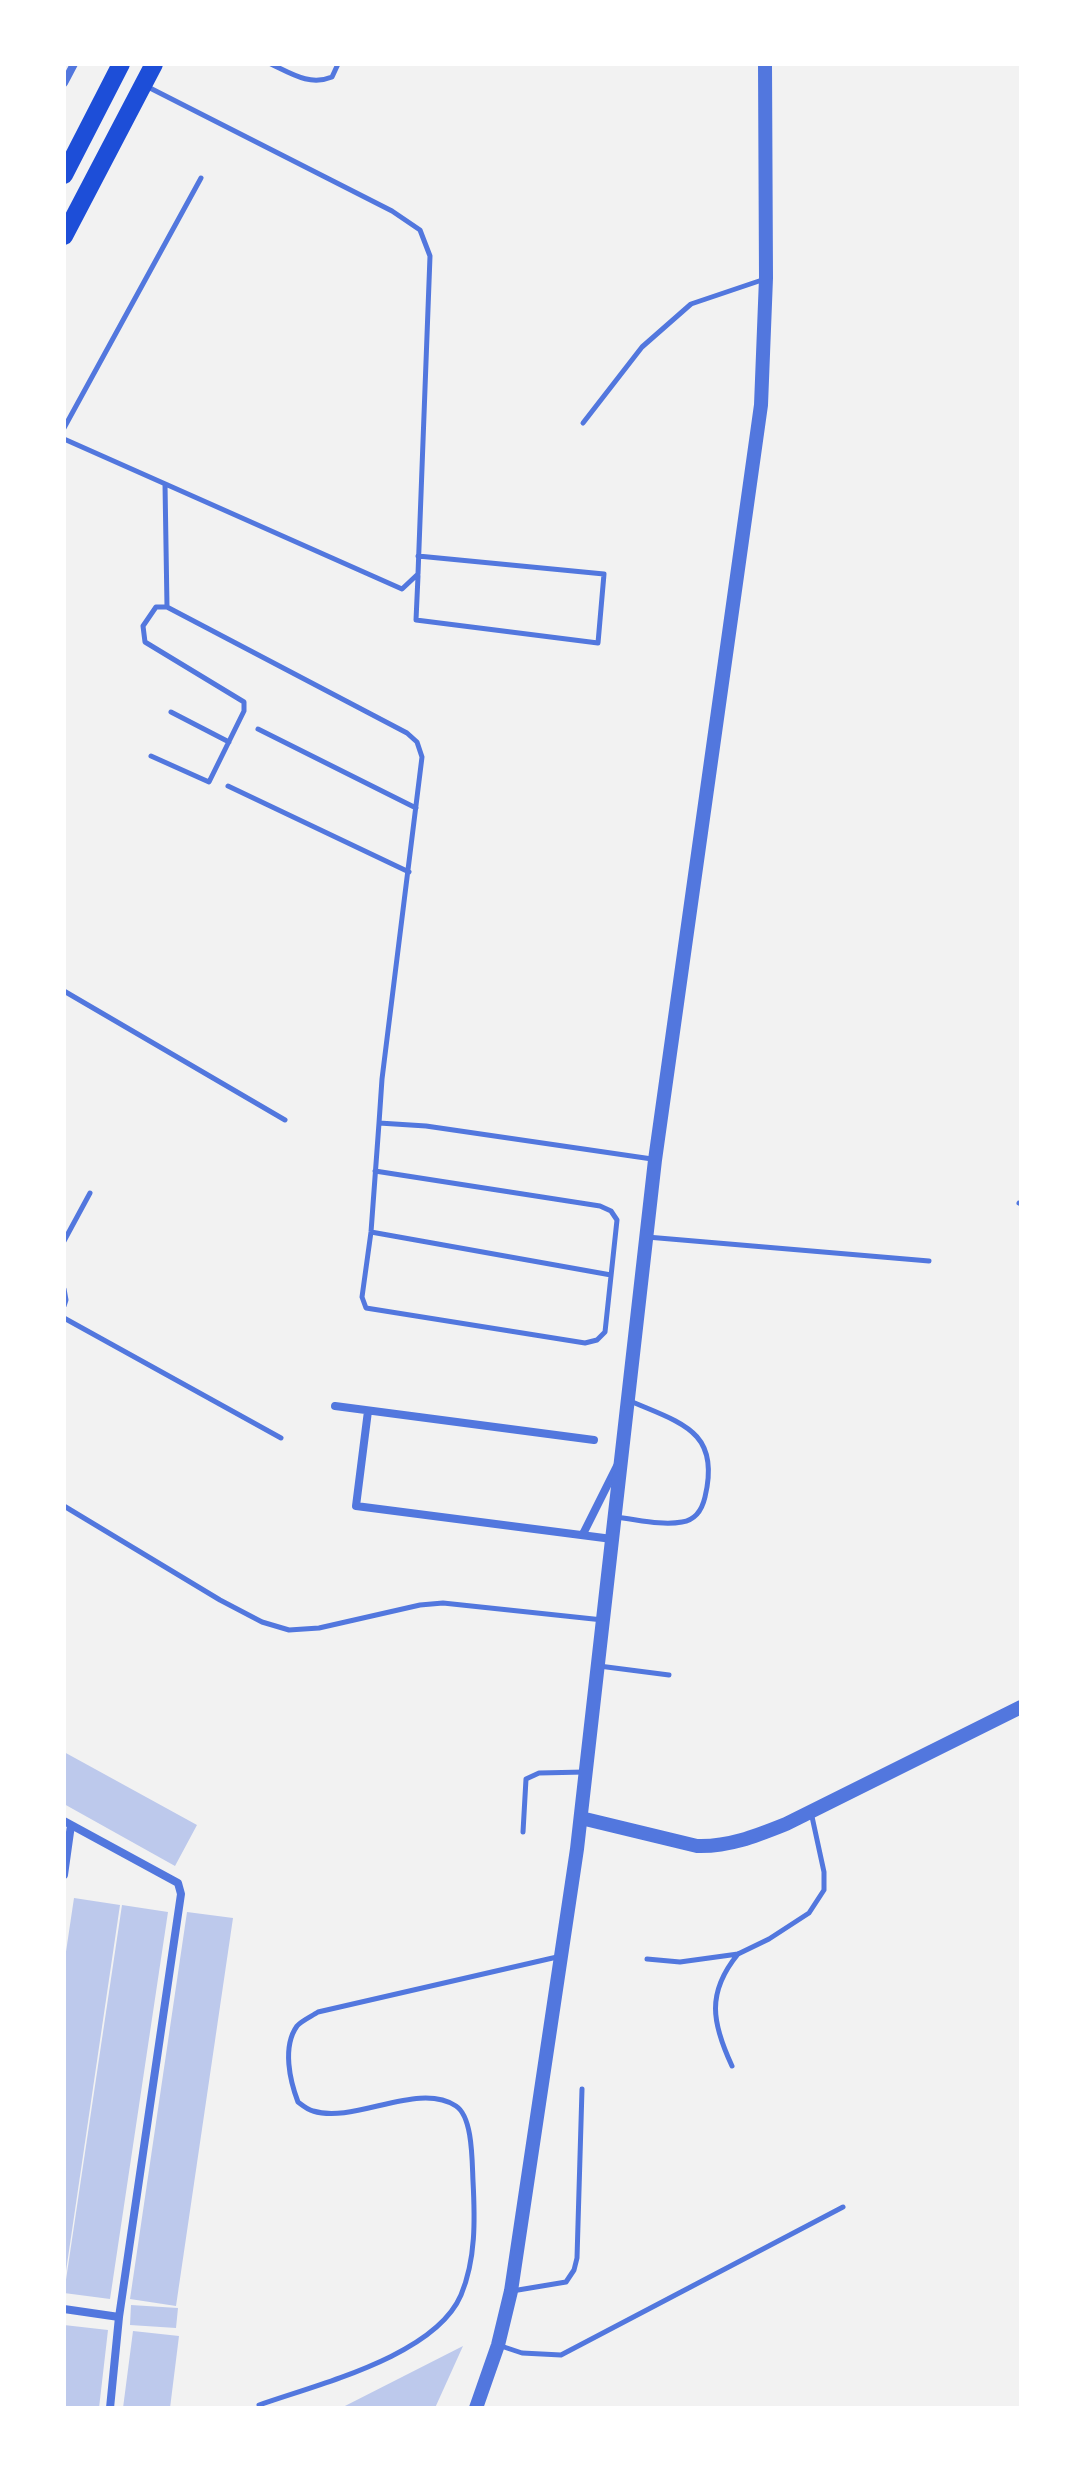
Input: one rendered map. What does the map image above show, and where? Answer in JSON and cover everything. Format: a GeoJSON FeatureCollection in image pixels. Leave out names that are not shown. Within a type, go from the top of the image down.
{"type":"FeatureCollection","features":[{"type":"Feature","properties":{"kind":"highway"},"geometry":{"type":"LineString","coordinates":[[64,175],[121,64]]}},
{"type":"Feature","properties":{"kind":"highway"},"geometry":{"type":"LineString","coordinates":[[64,236],[154,64]]}},
{"type":"Feature","properties":{"kind":"street"},"geometry":{"type":"LineString","coordinates":[[64,83],[74,64]]}},
{"type":"Feature","properties":{"kind":"street"},"geometry":{"type":"LineString","coordinates":[[476,2408],[498,2345],[511,2291],[563,1956],[655,1160],[761,405],[766,278],[765,64]]}},
{"type":"Feature","properties":{"kind":"street"},"geometry":{"type":"LineString","coordinates":[[335,1406],[594,1440]]}},
{"type":"Feature","properties":{"kind":"street"},"geometry":{"type":"LineString","coordinates":[[368,1411],[356,1506],[612,1539]]}},
{"type":"Feature","properties":{"kind":"street"},"geometry":{"type":"LineString","coordinates":[[583,1534],[620,1458]]}},
{"type":"Feature","properties":{"kind":"street"},"geometry":{"type":"LineString","coordinates":[[581,1818],[675,1843],[716,1847],[749,1839],[1021,1707]]}},
{"type":"Feature","properties":{"kind":"street"},"geometry":{"type":"LineString","coordinates":[[64,1875],[68,1823],[178,1883],[181,1894],[119,2317],[110,2408]]}},
{"type":"Feature","properties":{"kind":"street"},"geometry":{"type":"LineString","coordinates":[[64,2309],[119,2317]]}},
{"type":"Feature","properties":{"kind":"lane"},"geometry":{"type":"LineString","coordinates":[[271,64],[307,80],[321,82],[332,77],[338,64]]}},
{"type":"Feature","properties":{"kind":"lane"},"geometry":{"type":"LineString","coordinates":[[143,84],[392,211],[420,230],[430,256],[418,556],[416,620],[598,643],[604,574],[418,556]]}},
{"type":"Feature","properties":{"kind":"lane"},"geometry":{"type":"LineString","coordinates":[[64,428],[201,178]]}},
{"type":"Feature","properties":{"kind":"lane"},"geometry":{"type":"LineString","coordinates":[[583,423],[642,347],[691,304],[766,278]]}},
{"type":"Feature","properties":{"kind":"lane"},"geometry":{"type":"LineString","coordinates":[[64,439],[402,589],[418,574]]}},
{"type":"Feature","properties":{"kind":"lane"},"geometry":{"type":"LineString","coordinates":[[165,484],[167,607]]}},
{"type":"Feature","properties":{"kind":"lane"},"geometry":{"type":"LineString","coordinates":[[151,756],[209,782],[244,711],[244,702],[145,642],[143,626],[156,607],[167,607],[407,733],[417,742],[422,757],[382,1079],[375,1171],[371,1232],[362,1297],[366,1308],[585,1343],[597,1340],[605,1332],[617,1220],[611,1211],[600,1206],[375,1171]]}},
{"type":"Feature","properties":{"kind":"lane"},"geometry":{"type":"LineString","coordinates":[[171,712],[229,742]]}},
{"type":"Feature","properties":{"kind":"lane"},"geometry":{"type":"LineString","coordinates":[[258,729],[416,808]]}},
{"type":"Feature","properties":{"kind":"lane"},"geometry":{"type":"LineString","coordinates":[[228,786],[409,872]]}},
{"type":"Feature","properties":{"kind":"lane"},"geometry":{"type":"LineString","coordinates":[[64,991],[285,1120]]}},
{"type":"Feature","properties":{"kind":"lane"},"geometry":{"type":"LineString","coordinates":[[379,1123],[426,1126],[655,1160]]}},
{"type":"Feature","properties":{"kind":"lane"},"geometry":{"type":"LineString","coordinates":[[64,1241],[90,1193]]}},
{"type":"Feature","properties":{"kind":"lane"},"geometry":{"type":"LineString","coordinates":[[371,1232],[611,1275]]}},
{"type":"Feature","properties":{"kind":"lane"},"geometry":{"type":"LineString","coordinates":[[646,1237],[929,1261]]}},
{"type":"Feature","properties":{"kind":"lane"},"geometry":{"type":"LineString","coordinates":[[64,1289],[64,1306]]}},
{"type":"Feature","properties":{"kind":"lane"},"geometry":{"type":"LineString","coordinates":[[64,1318],[281,1438]]}},
{"type":"Feature","properties":{"kind":"lane"},"geometry":{"type":"LineString","coordinates":[[614,1517],[669,1523],[684,1522],[697,1516],[704,1505],[710,1470],[704,1445],[693,1432],[627,1399]]}},
{"type":"Feature","properties":{"kind":"lane"},"geometry":{"type":"LineString","coordinates":[[64,1506],[220,1600],[262,1622],[289,1630],[319,1628],[420,1605],[443,1603],[603,1620]]}},
{"type":"Feature","properties":{"kind":"lane"},"geometry":{"type":"LineString","coordinates":[[598,1666],[669,1675]]}},
{"type":"Feature","properties":{"kind":"lane"},"geometry":{"type":"LineString","coordinates":[[523,1832],[526,1779],[539,1773],[586,1772]]}},
{"type":"Feature","properties":{"kind":"lane"},"geometry":{"type":"LineString","coordinates":[[647,1959],[680,1962],[738,1954],[769,1939],[809,1913],[824,1890],[824,1872],[810,1811]]}},
{"type":"Feature","properties":{"kind":"lane"},"geometry":{"type":"LineString","coordinates":[[732,2066],[715,2020],[723,1972],[738,1954]]}},
{"type":"Feature","properties":{"kind":"lane"},"geometry":{"type":"LineString","coordinates":[[259,2405],[387,2358],[425,2337],[447,2319],[461,2294],[473,2246],[475,2222],[471,2143],[466,2121],[459,2108],[428,2098],[335,2112],[313,2111],[298,2102],[290,2080],[289,2049],[297,2026],[318,2012],[563,1956]]}},
{"type":"Feature","properties":{"kind":"lane"},"geometry":{"type":"LineString","coordinates":[[511,2291],[566,2282],[574,2270],[577,2258],[582,2089]]}},
{"type":"Feature","properties":{"kind":"lane"},"geometry":{"type":"LineString","coordinates":[[498,2345],[522,2353],[561,2355],[843,2207]]}},
{"type":"Feature","properties":{"kind":"building"},"geometry":{"type":"Polygon","coordinates":[[[64,1752],[197,1825],[175,1866],[64,1804],[64,1752]]]}},
{"type":"Feature","properties":{"kind":"building"},"geometry":{"type":"Polygon","coordinates":[[[74,1898],[120,1905],[66,2271],[64,1965],[74,1898]]]}},
{"type":"Feature","properties":{"kind":"building"},"geometry":{"type":"Polygon","coordinates":[[[122,1905],[168,1912],[110,2299],[64,2293],[122,1905]]]}},
{"type":"Feature","properties":{"kind":"building"},"geometry":{"type":"Polygon","coordinates":[[[187,1912],[233,1918],[176,2306],[130,2299],[187,1912]]]}},
{"type":"Feature","properties":{"kind":"building"},"geometry":{"type":"Polygon","coordinates":[[[131,2305],[178,2308],[176,2328],[130,2325],[131,2305]]]}},
{"type":"Feature","properties":{"kind":"building"},"geometry":{"type":"Polygon","coordinates":[[[64,2325],[108,2330],[99,2408],[64,2407],[64,2325]]]}},
{"type":"Feature","properties":{"kind":"building"},"geometry":{"type":"Polygon","coordinates":[[[133,2331],[179,2336],[170,2408],[123,2408],[133,2331]]]}},
{"type":"Feature","properties":{"kind":"building"},"geometry":{"type":"Polygon","coordinates":[[[463,2346],[435,2408],[341,2408],[463,2346]]]}}]}
